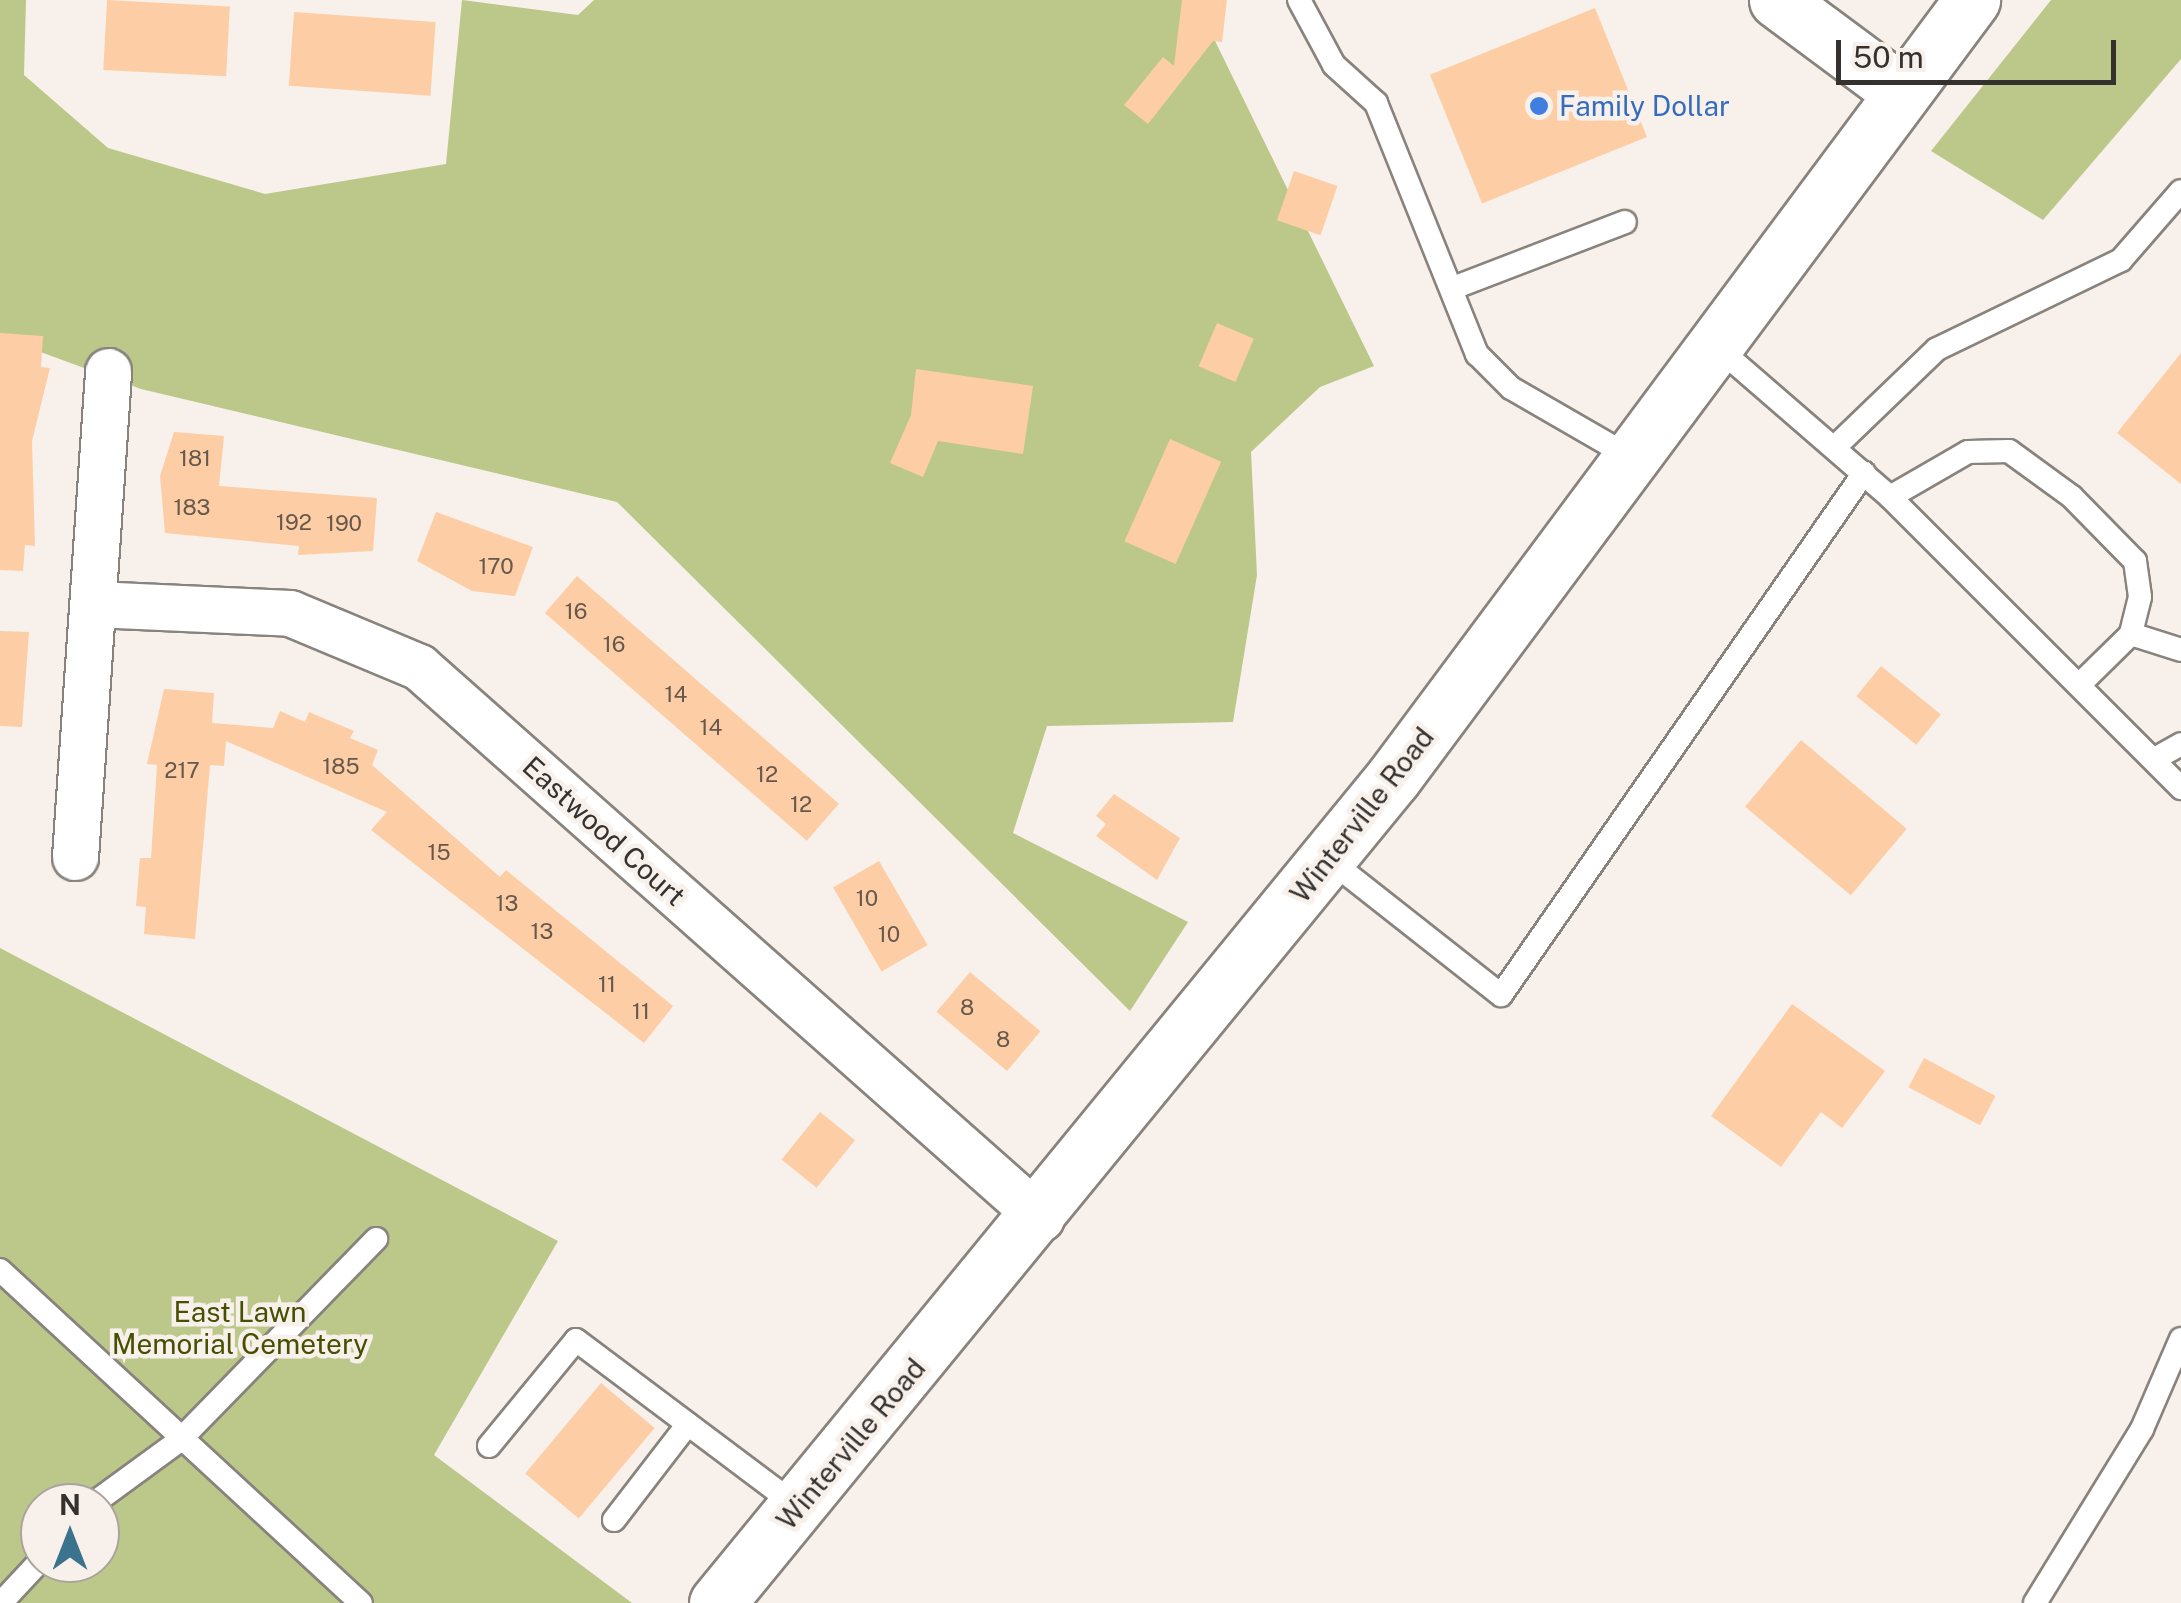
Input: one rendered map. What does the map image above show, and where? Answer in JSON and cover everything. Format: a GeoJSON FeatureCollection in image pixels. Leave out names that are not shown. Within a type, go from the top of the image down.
{"type":"FeatureCollection","features":[{"type":"Feature","properties":{"kind":"street"},"geometry":{"type":"LineString","coordinates":[[1777,0],[1902,92]]}},
{"type":"Feature","properties":{"kind":"street","name":"Winterville Road"},"geometry":{"type":"LineString","coordinates":[[717,1603],[1041,1218],[1328,859],[1635,460],[1972,0]]}},
{"type":"Feature","properties":{"kind":"street"},"geometry":{"type":"LineString","coordinates":[[75,857],[108,371]]}},
{"type":"Feature","properties":{"kind":"street","name":"Eastwood Court"},"geometry":{"type":"LineString","coordinates":[[94,604],[290,613],[361,635],[419,667],[1041,1218]]}},
{"type":"Feature","properties":{"kind":"lane"},"geometry":{"type":"LineString","coordinates":[[1299,0],[1334,64],[1376,103],[1453,288],[1476,354],[1511,388],[1635,460]]}},
{"type":"Feature","properties":{"kind":"lane"},"geometry":{"type":"LineString","coordinates":[[1835,447],[1937,350],[2121,260],[2181,191]]}},
{"type":"Feature","properties":{"kind":"lane"},"geometry":{"type":"LineString","coordinates":[[1453,288],[1625,222]]}},
{"type":"Feature","properties":{"kind":"lane"},"geometry":{"type":"LineString","coordinates":[[1718,348],[1890,497],[2158,756],[2181,788]]}},
{"type":"Feature","properties":{"kind":"lane"},"geometry":{"type":"LineString","coordinates":[[1890,497],[1968,452],[2009,451],[2135,561],[2140,597],[2130,634],[2082,682]]}},
{"type":"Feature","properties":{"kind":"lane"},"geometry":{"type":"LineString","coordinates":[[1328,859],[1501,995],[1864,474]]}},
{"type":"Feature","properties":{"kind":"lane"},"geometry":{"type":"LineString","coordinates":[[2130,634],[2181,650]]}},
{"type":"Feature","properties":{"kind":"lane"},"geometry":{"type":"LineString","coordinates":[[2158,756],[2181,744]]}},
{"type":"Feature","properties":{"kind":"lane"},"geometry":{"type":"LineString","coordinates":[[120,1484],[180,1440],[376,1239]]}},
{"type":"Feature","properties":{"kind":"lane"},"geometry":{"type":"LineString","coordinates":[[0,1270],[361,1603]]}},
{"type":"Feature","properties":{"kind":"lane"},"geometry":{"type":"LineString","coordinates":[[2035,1603],[2142,1429],[2181,1339]]}},
{"type":"Feature","properties":{"kind":"lane"},"geometry":{"type":"LineString","coordinates":[[489,1446],[576,1340],[799,1507]]}},
{"type":"Feature","properties":{"kind":"lane"},"geometry":{"type":"LineString","coordinates":[[614,1520],[688,1424]]}},
{"type":"Feature","properties":{"kind":"lane"},"geometry":{"type":"LineString","coordinates":[[1,1603],[20,1583]]}},
{"type":"Feature","properties":{"kind":"green space"},"geometry":{"type":"Polygon","coordinates":[[[0,0],[26,0],[24,75],[108,148],[265,194],[446,164],[462,0],[578,15],[594,0],[1195,0],[1374,366],[1320,387],[1251,452],[1257,575],[1233,722],[1047,726],[1013,833],[1188,922],[1130,1011],[617,502],[141,389],[0,337],[0,0]]]}},
{"type":"Feature","properties":{"kind":"green space"},"geometry":{"type":"Polygon","coordinates":[[[2051,0],[2181,0],[2181,59],[2043,220],[1931,151],[2051,0]]]}},
{"type":"Feature","properties":{"kind":"green space","name":"East Lawn Memorial Cemetery"},"geometry":{"type":"Polygon","coordinates":[[[0,948],[558,1241],[434,1455],[632,1603],[0,1603],[0,948]]]}},
{"type":"Feature","properties":{"kind":"building"},"geometry":{"type":"Polygon","coordinates":[[[107,0],[230,6],[226,76],[103,70],[107,0]]]}},
{"type":"Feature","properties":{"kind":"building"},"geometry":{"type":"Polygon","coordinates":[[[1182,0],[1227,0],[1222,42],[1213,41],[1148,124],[1124,105],[1163,57],[1174,66],[1182,0]]]}},
{"type":"Feature","properties":{"kind":"building","name":"Family Dollar"},"geometry":{"type":"Polygon","coordinates":[[[1595,8],[1647,137],[1482,204],[1430,75],[1595,8]]]}},
{"type":"Feature","properties":{"kind":"building"},"geometry":{"type":"Polygon","coordinates":[[[294,12],[436,22],[430,96],[289,86],[294,12]]]}},
{"type":"Feature","properties":{"kind":"building"},"geometry":{"type":"Polygon","coordinates":[[[1294,171],[1337,186],[1321,235],[1277,220],[1294,171]]]}},
{"type":"Feature","properties":{"kind":"building"},"geometry":{"type":"Polygon","coordinates":[[[1217,323],[1254,339],[1235,382],[1199,366],[1217,323]]]}},
{"type":"Feature","properties":{"kind":"building"},"geometry":{"type":"Polygon","coordinates":[[[0,333],[43,336],[41,367],[50,368],[32,441],[35,546],[25,545],[23,571],[0,570],[0,333]]]}},
{"type":"Feature","properties":{"kind":"building"},"geometry":{"type":"Polygon","coordinates":[[[2181,353],[2181,484],[2117,433],[2181,353]]]}},
{"type":"Feature","properties":{"kind":"building"},"geometry":{"type":"Polygon","coordinates":[[[916,369],[1033,386],[1023,454],[938,441],[923,477],[890,463],[911,415],[916,369]]]}},
{"type":"Feature","properties":{"kind":"building"},"geometry":{"type":"Polygon","coordinates":[[[174,432],[224,436],[219,486],[377,498],[373,551],[298,555],[299,546],[165,533],[160,476],[174,432]]]}},
{"type":"Feature","properties":{"kind":"building"},"geometry":{"type":"Polygon","coordinates":[[[1170,439],[1221,462],[1176,564],[1124,541],[1170,439]]]}},
{"type":"Feature","properties":{"kind":"building"},"geometry":{"type":"Polygon","coordinates":[[[436,512],[533,547],[515,596],[472,591],[417,561],[436,512]]]}},
{"type":"Feature","properties":{"kind":"building"},"geometry":{"type":"Polygon","coordinates":[[[577,576],[839,804],[807,841],[545,613],[577,576]]]}},
{"type":"Feature","properties":{"kind":"building"},"geometry":{"type":"Polygon","coordinates":[[[0,631],[29,632],[22,727],[0,726],[0,631]]]}},
{"type":"Feature","properties":{"kind":"building"},"geometry":{"type":"Polygon","coordinates":[[[1881,666],[1941,714],[1916,745],[1856,696],[1881,666]]]}},
{"type":"Feature","properties":{"kind":"building"},"geometry":{"type":"Polygon","coordinates":[[[164,689],[214,693],[212,723],[273,728],[280,711],[305,722],[309,712],[354,731],[350,738],[378,750],[372,765],[500,877],[506,870],[673,1006],[644,1043],[371,830],[387,812],[226,741],[224,766],[210,765],[195,939],[144,934],[146,907],[136,906],[140,858],[151,858],[157,765],[147,764],[164,689]]]}},
{"type":"Feature","properties":{"kind":"building"},"geometry":{"type":"Polygon","coordinates":[[[1801,740],[1907,829],[1851,895],[1745,807],[1801,740]]]}},
{"type":"Feature","properties":{"kind":"building"},"geometry":{"type":"Polygon","coordinates":[[[1114,794],[1180,838],[1157,880],[1096,836],[1106,824],[1096,816],[1114,794]]]}},
{"type":"Feature","properties":{"kind":"building"},"geometry":{"type":"Polygon","coordinates":[[[879,861],[927,945],[882,972],[833,888],[879,861]]]}},
{"type":"Feature","properties":{"kind":"building"},"geometry":{"type":"Polygon","coordinates":[[[970,972],[1040,1031],[1007,1071],[937,1012],[970,972]]]}},
{"type":"Feature","properties":{"kind":"building"},"geometry":{"type":"Polygon","coordinates":[[[1792,1004],[1885,1071],[1842,1128],[1821,1112],[1781,1167],[1711,1116],[1792,1004]]]}},
{"type":"Feature","properties":{"kind":"building"},"geometry":{"type":"Polygon","coordinates":[[[1924,1058],[1996,1096],[1980,1125],[1909,1087],[1924,1058]]]}},
{"type":"Feature","properties":{"kind":"building"},"geometry":{"type":"Polygon","coordinates":[[[820,1112],[855,1140],[817,1188],[782,1159],[820,1112]]]}},
{"type":"Feature","properties":{"kind":"building"},"geometry":{"type":"Polygon","coordinates":[[[601,1383],[655,1428],[579,1518],[525,1473],[601,1383]]]}},
{"type":"Feature","properties":{"kind":"place","name":"Family Dollar"},"geometry":{"type":"Point","coordinates":[1539,106]}}]}
